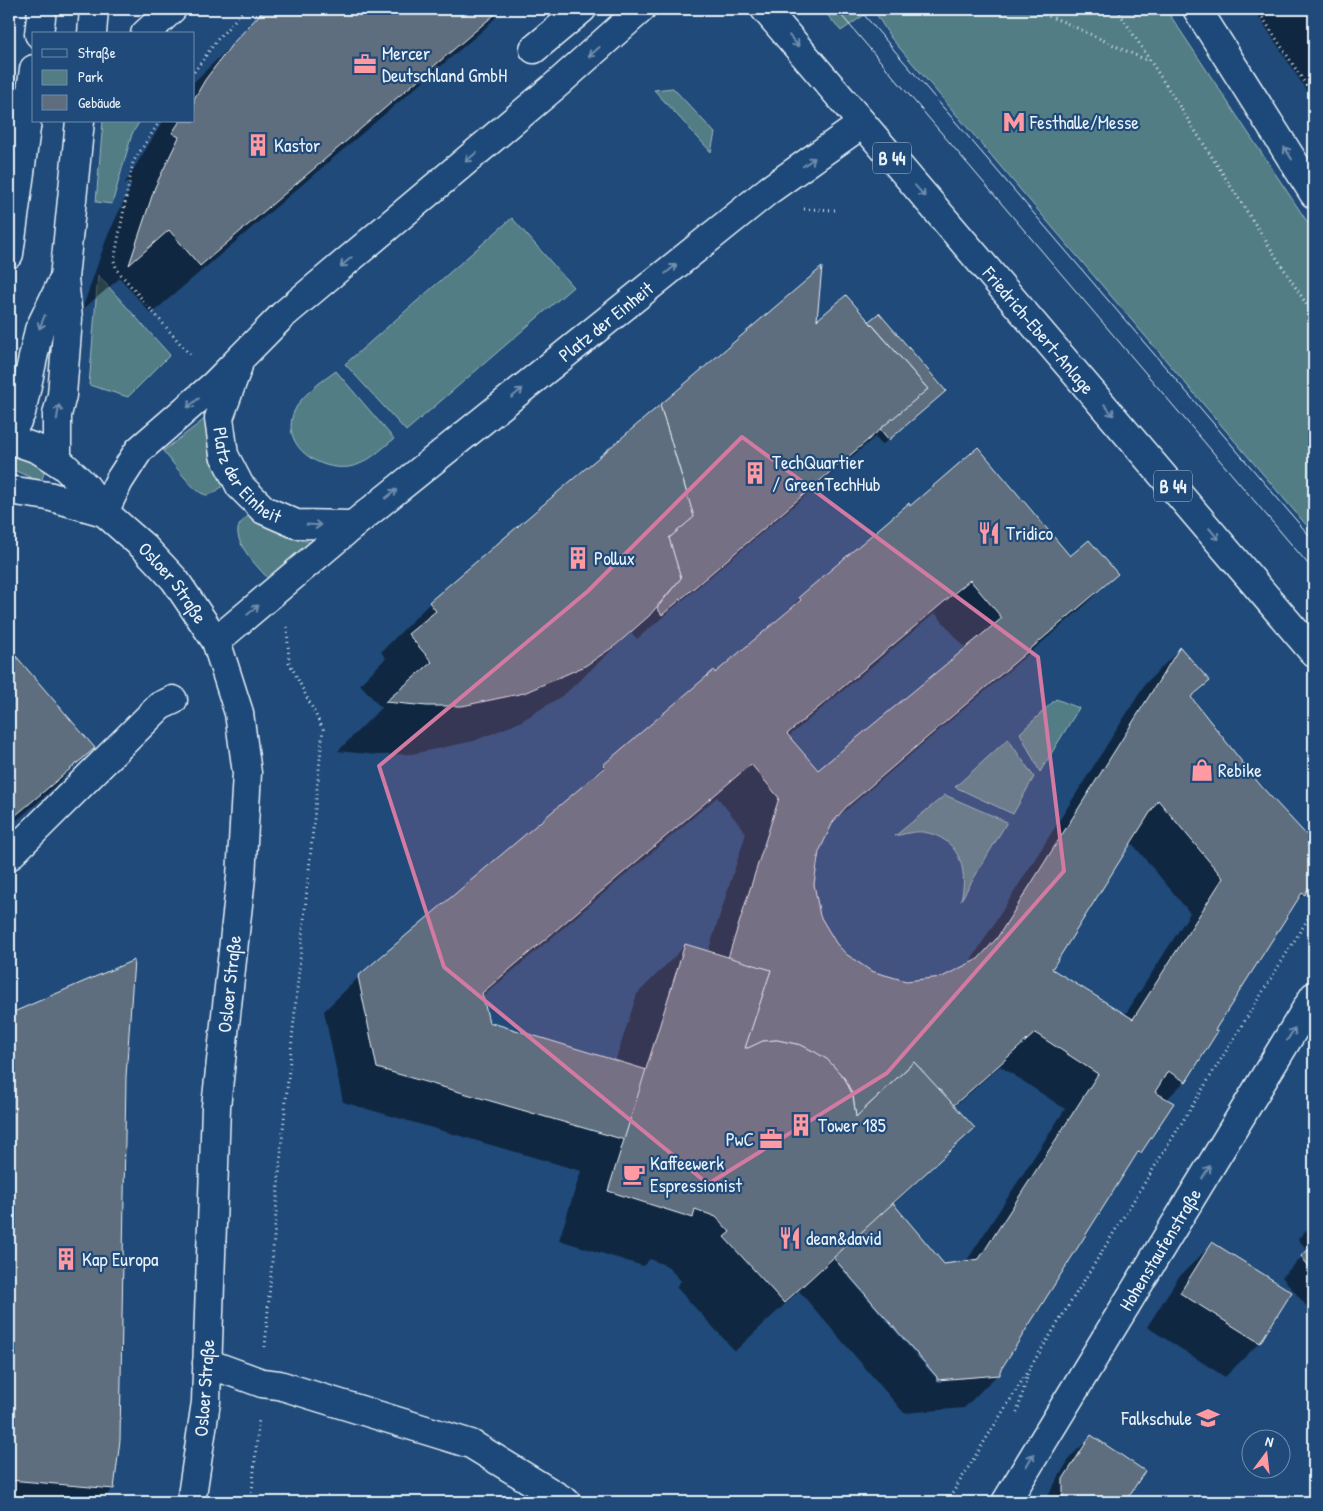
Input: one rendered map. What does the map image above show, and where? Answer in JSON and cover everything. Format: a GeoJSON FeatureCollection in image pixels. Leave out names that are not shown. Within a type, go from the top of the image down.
{"type":"FeatureCollection","features":[{"type":"Feature","properties":{"kind":"street"},"geometry":{"type":"LineString","coordinates":[[38,32],[42,9]]}},
{"type":"Feature","properties":{"kind":"street"},"geometry":{"type":"LineString","coordinates":[[146,32],[172,9]]}},
{"type":"Feature","properties":{"kind":"street"},"geometry":{"type":"LineString","coordinates":[[534,49],[582,9]]}},
{"type":"Feature","properties":{"kind":"street","name":"Friedrich-Ebert-Anlage"},"geometry":{"type":"LineString","coordinates":[[766,9],[862,124],[1064,357],[1314,652]]}},
{"type":"Feature","properties":{"kind":"street"},"geometry":{"type":"LineString","coordinates":[[1197,9],[1314,194]]}},
{"type":"Feature","properties":{"kind":"street","name":"Platz der Einheit"},"geometry":{"type":"LineString","coordinates":[[104,512],[119,481],[139,450],[215,384],[283,315],[636,14]]}},
{"type":"Feature","properties":{"kind":"street"},"geometry":{"type":"LineString","coordinates":[[9,254],[32,84]]}},
{"type":"Feature","properties":{"kind":"street"},"geometry":{"type":"LineString","coordinates":[[57,461],[57,415],[62,395],[68,319],[64,278],[80,122]]}},
{"type":"Feature","properties":{"kind":"street","name":"Platz der Einheit"},"geometry":{"type":"LineString","coordinates":[[216,641],[352,525],[769,190],[862,124]]}},
{"type":"Feature","properties":{"kind":"street"},"geometry":{"type":"LineString","coordinates":[[9,430],[15,425],[21,413],[39,330],[64,278]]}},
{"type":"Feature","properties":{"kind":"street","name":"Platz der Einheit"},"geometry":{"type":"LineString","coordinates":[[242,358],[219,418],[224,455],[240,486],[264,510],[296,524],[352,525]]}},
{"type":"Feature","properties":{"kind":"street"},"geometry":{"type":"LineString","coordinates":[[9,439],[38,449],[57,461],[86,487],[104,512]]}},
{"type":"Feature","properties":{"kind":"street"},"geometry":{"type":"LineString","coordinates":[[9,490],[48,496],[104,512]]}},
{"type":"Feature","properties":{"kind":"street","name":"Osloer Straße"},"geometry":{"type":"LineString","coordinates":[[104,512],[145,548],[175,580],[216,641],[238,713],[247,773],[241,877],[216,1107],[206,1402],[191,1502]]}},
{"type":"Feature","properties":{"kind":"street"},"geometry":{"type":"LineString","coordinates":[[9,856],[160,706],[173,700]]}},
{"type":"Feature","properties":{"kind":"street","name":"Hohenstaufenstraße"},"geometry":{"type":"LineString","coordinates":[[1006,1502],[1314,996]]}},
{"type":"Feature","properties":{"kind":"street"},"geometry":{"type":"LineString","coordinates":[[207,1362],[262,1383],[279,1384],[471,1444],[566,1502]]}},
{"type":"Feature","properties":{"kind":"path"},"geometry":{"type":"LineString","coordinates":[[195,71],[217,40],[245,9]]}},
{"type":"Feature","properties":{"kind":"path"},"geometry":{"type":"LineString","coordinates":[[884,9],[890,15],[897,9]]}},
{"type":"Feature","properties":{"kind":"path"},"geometry":{"type":"LineString","coordinates":[[1030,9],[1064,22],[1149,62]]}},
{"type":"Feature","properties":{"kind":"path"},"geometry":{"type":"LineString","coordinates":[[1117,9],[1149,62],[1314,316]]}},
{"type":"Feature","properties":{"kind":"path"},"geometry":{"type":"LineString","coordinates":[[1257,9],[1314,97]]}},
{"type":"Feature","properties":{"kind":"path"},"geometry":{"type":"LineString","coordinates":[[159,122],[133,162],[114,261],[117,270],[190,355]]}},
{"type":"Feature","properties":{"kind":"path"},"geometry":{"type":"LineString","coordinates":[[801,210],[838,210]]}},
{"type":"Feature","properties":{"kind":"path"},"geometry":{"type":"LineString","coordinates":[[251,1502],[282,1140],[323,729],[289,662],[288,626],[295,620]]}},
{"type":"Feature","properties":{"kind":"path"},"geometry":{"type":"LineString","coordinates":[[947,1502],[1314,909]]}},
{"type":"Feature","properties":{"kind":"highlighted area"},"geometry":{"type":"Polygon","coordinates":[[[742,437],[1038,657],[1064,871],[887,1073],[708,1184],[444,967],[379,766],[588,591],[742,437]]]}},
{"type":"Feature","properties":{"kind":"green space"},"geometry":{"type":"Polygon","coordinates":[[[822,9],[873,9],[841,31],[822,9]]]}},
{"type":"Feature","properties":{"kind":"green space"},"geometry":{"type":"Polygon","coordinates":[[[873,9],[1166,9],[1314,232],[1314,534],[891,38],[873,9]]]}},
{"type":"Feature","properties":{"kind":"green space"},"geometry":{"type":"Polygon","coordinates":[[[673,88],[715,133],[711,152],[654,90],[673,88]]]}},
{"type":"Feature","properties":{"kind":"green space"},"geometry":{"type":"Polygon","coordinates":[[[103,122],[139,122],[132,134],[112,204],[96,202],[103,122]]]}},
{"type":"Feature","properties":{"kind":"green space"},"geometry":{"type":"Polygon","coordinates":[[[512,218],[573,287],[406,431],[345,364],[512,218]]]}},
{"type":"Feature","properties":{"kind":"green space"},"geometry":{"type":"Polygon","coordinates":[[[98,275],[170,355],[128,397],[89,385],[98,275]]]}},
{"type":"Feature","properties":{"kind":"green space"},"geometry":{"type":"Polygon","coordinates":[[[336,371],[394,439],[379,452],[355,466],[338,467],[315,461],[298,446],[293,437],[291,426],[296,407],[312,390],[336,371]]]}},
{"type":"Feature","properties":{"kind":"green space"},"geometry":{"type":"Polygon","coordinates":[[[210,415],[227,482],[215,492],[207,495],[202,494],[190,484],[163,451],[210,415]]]}},
{"type":"Feature","properties":{"kind":"green space"},"geometry":{"type":"Polygon","coordinates":[[[9,450],[46,467],[41,482],[9,468],[9,450]]]}},
{"type":"Feature","properties":{"kind":"green space"},"geometry":{"type":"Polygon","coordinates":[[[252,513],[267,525],[284,534],[301,540],[320,543],[273,584],[248,556],[239,539],[238,531],[240,524],[252,513]]]}},
{"type":"Feature","properties":{"kind":"green space"},"geometry":{"type":"Polygon","coordinates":[[[1056,699],[1079,708],[1040,772],[1020,733],[1056,699]]]}},
{"type":"Feature","properties":{"kind":"green space"},"geometry":{"type":"Polygon","coordinates":[[[1008,739],[1034,777],[1013,814],[955,787],[1008,739]]]}},
{"type":"Feature","properties":{"kind":"green space"},"geometry":{"type":"Polygon","coordinates":[[[945,795],[1007,822],[961,900],[963,888],[962,866],[953,847],[935,835],[923,832],[895,836],[945,795]]]}},
{"type":"Feature","properties":{"kind":"building","name":"Kastor"},"geometry":{"type":"Polygon","coordinates":[[[265,9],[501,9],[200,266],[169,230],[129,265],[155,187],[179,137],[172,133],[179,122],[195,122],[195,97],[205,80],[233,43],[265,9]]]}},
{"type":"Feature","properties":{"kind":"building","name":"TechQuartier / GreenTechHub"},"geometry":{"type":"Polygon","coordinates":[[[822,267],[817,320],[846,295],[928,389],[662,615],[657,608],[681,578],[669,538],[694,517],[660,405],[822,267]]]}},
{"type":"Feature","properties":{"kind":"building"},"geometry":{"type":"Polygon","coordinates":[[[879,313],[946,391],[889,440],[880,429],[928,389],[869,321],[879,313]]]}},
{"type":"Feature","properties":{"kind":"building","name":"Pollux"},"geometry":{"type":"Polygon","coordinates":[[[660,405],[694,517],[669,538],[681,578],[649,616],[616,645],[585,666],[524,693],[462,706],[427,706],[385,702],[432,662],[408,634],[436,611],[429,602],[660,405]]]}},
{"type":"Feature","properties":{"kind":"building"},"geometry":{"type":"Polygon","coordinates":[[[978,447],[1070,556],[1089,540],[1118,574],[846,807],[833,822],[819,852],[814,884],[820,916],[836,943],[846,954],[871,971],[906,981],[942,977],[978,959],[997,938],[1180,647],[1210,681],[1191,697],[1261,786],[1314,843],[1314,876],[1305,895],[1302,893],[1215,1030],[1218,1031],[1186,1082],[1168,1071],[1155,1092],[1174,1103],[1141,1153],[1138,1152],[1000,1371],[1000,1375],[937,1380],[937,1377],[832,1256],[892,1202],[944,1264],[979,1259],[1098,1074],[1035,1033],[953,1106],[914,1062],[856,1117],[853,1096],[845,1079],[828,1060],[801,1045],[777,1040],[763,1041],[745,1048],[771,970],[728,958],[779,798],[751,764],[482,993],[489,1022],[647,1070],[625,1140],[377,1068],[358,976],[605,767],[603,765],[714,670],[715,673],[801,600],[799,597],[909,503],[910,506],[978,447]],[[970,580],[787,734],[818,770],[1002,618],[970,580]],[[1158,800],[1052,969],[1133,1019],[1223,878],[1158,800]]]}},
{"type":"Feature","properties":{"kind":"building"},"geometry":{"type":"Polygon","coordinates":[[[9,648],[95,748],[9,821],[9,648]]]}},
{"type":"Feature","properties":{"kind":"building","name":"Tower 185"},"geometry":{"type":"Polygon","coordinates":[[[685,944],[771,970],[745,1048],[763,1041],[777,1040],[801,1045],[828,1060],[845,1079],[853,1096],[856,1117],[914,1062],[975,1128],[784,1303],[724,1237],[730,1232],[716,1217],[695,1209],[693,1218],[608,1191],[685,944]]]}},
{"type":"Feature","properties":{"kind":"building","name":"Kap Europa"},"geometry":{"type":"Polygon","coordinates":[[[134,960],[126,1077],[120,1440],[114,1489],[9,1480],[9,1014],[134,960]]]}},
{"type":"Feature","properties":{"kind":"building"},"geometry":{"type":"Polygon","coordinates":[[[1212,1242],[1292,1292],[1260,1343],[1180,1293],[1212,1242]]]}},
{"type":"Feature","properties":{"kind":"building"},"geometry":{"type":"Polygon","coordinates":[[[1314,1245],[1314,1273],[1301,1256],[1314,1245]]]}},
{"type":"Feature","properties":{"kind":"building"},"geometry":{"type":"Polygon","coordinates":[[[1091,1435],[1145,1471],[1125,1502],[1063,1502],[1063,1479],[1091,1435]]]}},
{"type":"Feature","properties":{"kind":"tram line"},"geometry":{"type":"LineString","coordinates":[[836,9],[1314,571]]}},
{"type":"Feature","properties":{"kind":"tram line"},"geometry":{"type":"LineString","coordinates":[[859,9],[1314,541]]}},
{"type":"Feature","properties":{"kind":"place","name":"Mercer Deutschland GmbH"},"geometry":{"type":"Point","coordinates":[365,64]}},
{"type":"Feature","properties":{"kind":"place","name":"Festhalle/Messe"},"geometry":{"type":"Point","coordinates":[1014,122]}},
{"type":"Feature","properties":{"kind":"place","name":"Kastor"},"geometry":{"type":"Point","coordinates":[258,145]}},
{"type":"Feature","properties":{"kind":"place","name":"TechQuartier / GreenTechHub"},"geometry":{"type":"Point","coordinates":[755,473]}},
{"type":"Feature","properties":{"kind":"place","name":"Tridico"},"geometry":{"type":"Point","coordinates":[989,533]}},
{"type":"Feature","properties":{"kind":"place","name":"Pollux"},"geometry":{"type":"Point","coordinates":[578,558]}},
{"type":"Feature","properties":{"kind":"place","name":"Rebike"},"geometry":{"type":"Point","coordinates":[1202,770]}},
{"type":"Feature","properties":{"kind":"place","name":"Tower 185"},"geometry":{"type":"Point","coordinates":[801,1125]}},
{"type":"Feature","properties":{"kind":"place","name":"PwC"},"geometry":{"type":"Point","coordinates":[771,1139]}},
{"type":"Feature","properties":{"kind":"place","name":"Kaffeewerk Espressionist"},"geometry":{"type":"Point","coordinates":[634,1174]}},
{"type":"Feature","properties":{"kind":"place","name":"dean&david"},"geometry":{"type":"Point","coordinates":[790,1238]}},
{"type":"Feature","properties":{"kind":"place","name":"Kap Europa"},"geometry":{"type":"Point","coordinates":[66,1259]}},
{"type":"Feature","properties":{"kind":"place","name":"Falkschule"},"geometry":{"type":"Point","coordinates":[1208,1418]}}]}
